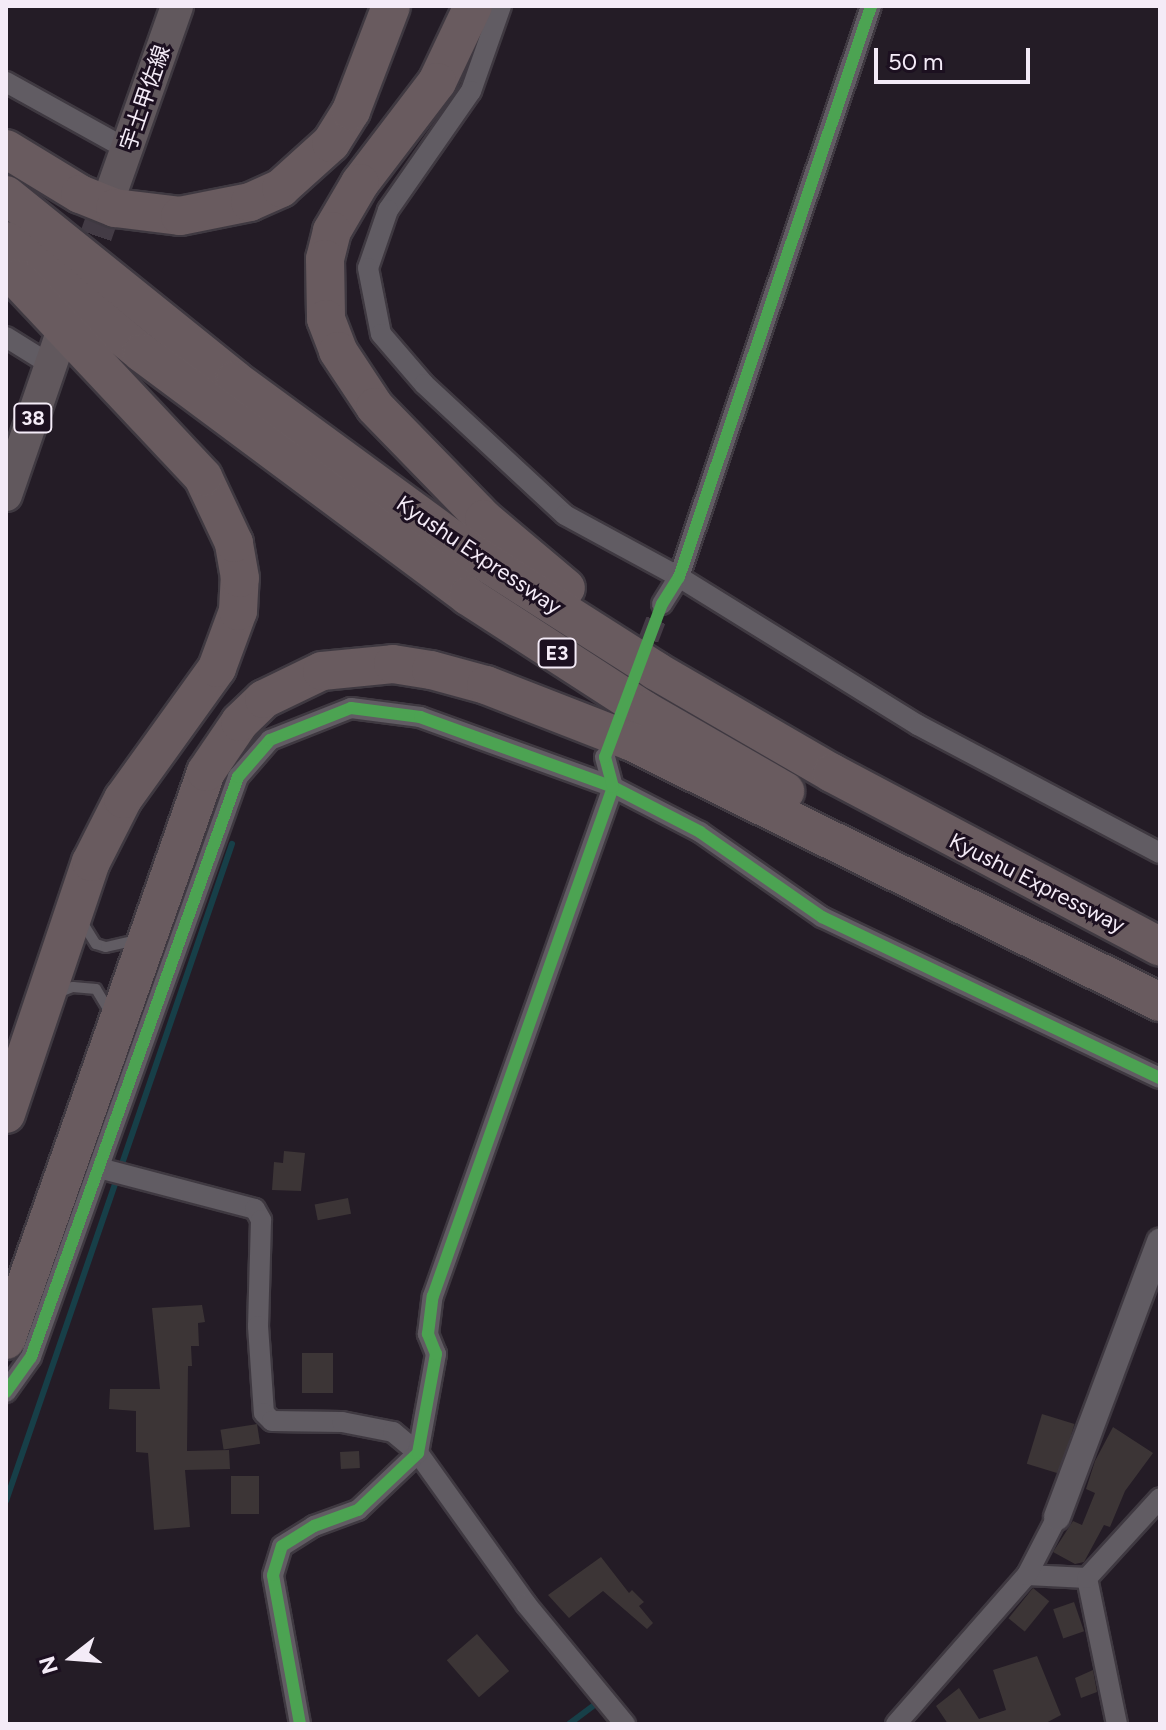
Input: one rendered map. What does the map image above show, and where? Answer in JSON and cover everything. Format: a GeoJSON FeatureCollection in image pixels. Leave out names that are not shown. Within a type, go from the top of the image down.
{"type":"FeatureCollection","features":[{"type":"Feature","properties":{"kind":"highway"},"geometry":{"type":"LineString","coordinates":[[6,149],[80,194],[115,208],[180,216],[250,202],[281,188],[331,143],[351,111],[391,6]]}},
{"type":"Feature","properties":{"kind":"highway"},"geometry":{"type":"LineString","coordinates":[[473,6],[437,82],[360,183],[332,231],[325,259],[326,319],[354,379],[484,519],[571,591],[996,864]]}},
{"type":"Feature","properties":{"kind":"highway","name":"Kyushu Expressway"},"geometry":{"type":"LineString","coordinates":[[6,195],[235,380],[471,553],[656,671],[996,864],[1160,947]]}},
{"type":"Feature","properties":{"kind":"highway","name":"Kyushu Expressway"},"geometry":{"type":"LineString","coordinates":[[6,241],[142,353],[468,596],[644,710],[799,799],[1160,985]]}},
{"type":"Feature","properties":{"kind":"highway"},"geometry":{"type":"LineString","coordinates":[[6,270],[203,477],[234,543],[240,578],[230,641],[123,799],[78,899],[6,1114]]}},
{"type":"Feature","properties":{"kind":"highway"},"geometry":{"type":"LineString","coordinates":[[6,1340],[206,772],[240,722],[264,699],[322,671],[393,664],[486,685],[632,742],[1160,1002]]}},
{"type":"Feature","properties":{"kind":"main road","name":"宇土甲佐線"},"geometry":{"type":"LineString","coordinates":[[112,190],[177,6]]}},
{"type":"Feature","properties":{"kind":"main road","name":"38"},"geometry":{"type":"LineString","coordinates":[[6,495],[55,353]]}},
{"type":"Feature","properties":{"kind":"street"},"geometry":{"type":"LineString","coordinates":[[501,6],[471,91],[388,210],[368,268],[381,334],[424,384],[565,515],[679,577],[918,725],[1160,853]]}},
{"type":"Feature","properties":{"kind":"street"},"geometry":{"type":"LineString","coordinates":[[662,604],[679,577],[871,6]]}},
{"type":"Feature","properties":{"kind":"street"},"geometry":{"type":"LineString","coordinates":[[6,82],[127,149]]}},
{"type":"Feature","properties":{"kind":"street"},"geometry":{"type":"LineString","coordinates":[[6,337],[55,353]]}},
{"type":"Feature","properties":{"kind":"street"},"geometry":{"type":"LineString","coordinates":[[6,1392],[31,1357],[238,777],[270,740],[351,708],[420,717],[613,787],[700,832],[822,917],[1160,1078]]}},
{"type":"Feature","properties":{"kind":"street"},"geometry":{"type":"LineString","coordinates":[[300,1724],[273,1575],[282,1546],[314,1526],[358,1510],[418,1453],[436,1354],[428,1334],[433,1296],[613,787],[605,757]]}},
{"type":"Feature","properties":{"kind":"street"},"geometry":{"type":"LineString","coordinates":[[99,1168],[255,1209],[261,1220],[258,1326],[264,1413],[272,1421],[342,1422],[393,1432],[418,1453],[526,1604],[625,1724]]}},
{"type":"Feature","properties":{"kind":"street"},"geometry":{"type":"LineString","coordinates":[[896,1724],[1027,1575],[1057,1517],[1160,1242]]}},
{"type":"Feature","properties":{"kind":"street"},"geometry":{"type":"LineString","coordinates":[[1087,1578],[1160,1498]]}},
{"type":"Feature","properties":{"kind":"street"},"geometry":{"type":"LineString","coordinates":[[1027,1575],[1087,1578]]}},
{"type":"Feature","properties":{"kind":"street"},"geometry":{"type":"LineString","coordinates":[[1087,1578],[1117,1724]]}},
{"type":"Feature","properties":{"kind":"lane"},"geometry":{"type":"LineString","coordinates":[[78,899],[83,924],[96,944],[117,947],[133,942],[152,925]]}},
{"type":"Feature","properties":{"kind":"lane"},"geometry":{"type":"LineString","coordinates":[[45,1001],[73,987],[96,989],[115,1033]]}},
{"type":"Feature","properties":{"kind":"building"},"geometry":{"type":"Polygon","coordinates":[[[284,1151],[305,1153],[301,1191],[272,1190],[274,1162],[283,1163],[284,1151]]]}},
{"type":"Feature","properties":{"kind":"building"},"geometry":{"type":"Polygon","coordinates":[[[348,1198],[351,1214],[318,1220],[315,1204],[348,1198]]]}},
{"type":"Feature","properties":{"kind":"building"},"geometry":{"type":"Polygon","coordinates":[[[202,1305],[205,1322],[198,1323],[199,1346],[191,1346],[192,1366],[188,1366],[187,1451],[229,1450],[230,1469],[185,1470],[190,1527],[154,1530],[148,1453],[136,1452],[136,1411],[109,1409],[110,1389],[160,1389],[152,1308],[202,1305]]]}},
{"type":"Feature","properties":{"kind":"building"},"geometry":{"type":"Polygon","coordinates":[[[302,1353],[333,1353],[333,1393],[302,1393],[302,1353]]]}},
{"type":"Feature","properties":{"kind":"building"},"geometry":{"type":"Polygon","coordinates":[[[1042,1414],[1075,1424],[1059,1474],[1027,1464],[1042,1414]]]}},
{"type":"Feature","properties":{"kind":"building"},"geometry":{"type":"Polygon","coordinates":[[[257,1424],[260,1444],[224,1450],[220,1430],[257,1424]]]}},
{"type":"Feature","properties":{"kind":"building"},"geometry":{"type":"Polygon","coordinates":[[[1113,1427],[1153,1453],[1125,1491],[1110,1527],[1104,1525],[1084,1562],[1075,1564],[1053,1552],[1073,1521],[1082,1525],[1095,1493],[1086,1489],[1095,1461],[1113,1427]]]}},
{"type":"Feature","properties":{"kind":"building"},"geometry":{"type":"Polygon","coordinates":[[[359,1451],[360,1468],[341,1469],[340,1452],[359,1451]]]}},
{"type":"Feature","properties":{"kind":"building"},"geometry":{"type":"Polygon","coordinates":[[[231,1476],[259,1476],[259,1514],[231,1514],[231,1476]]]}},
{"type":"Feature","properties":{"kind":"building"},"geometry":{"type":"Polygon","coordinates":[[[601,1557],[629,1593],[632,1590],[644,1602],[639,1606],[653,1623],[647,1629],[603,1591],[569,1618],[548,1595],[601,1557]]]}},
{"type":"Feature","properties":{"kind":"building"},"geometry":{"type":"Polygon","coordinates":[[[1033,1588],[1049,1601],[1025,1632],[1008,1618],[1033,1588]]]}},
{"type":"Feature","properties":{"kind":"building"},"geometry":{"type":"Polygon","coordinates":[[[1074,1602],[1084,1631],[1063,1638],[1053,1609],[1074,1602]]]}},
{"type":"Feature","properties":{"kind":"building"},"geometry":{"type":"Polygon","coordinates":[[[477,1634],[509,1671],[479,1697],[447,1660],[477,1634]]]}},
{"type":"Feature","properties":{"kind":"building"},"geometry":{"type":"Polygon","coordinates":[[[1037,1656],[1061,1715],[1044,1724],[948,1724],[936,1706],[959,1688],[979,1719],[1006,1710],[993,1670],[1037,1656]]]}},
{"type":"Feature","properties":{"kind":"building"},"geometry":{"type":"Polygon","coordinates":[[[1093,1670],[1097,1692],[1081,1698],[1075,1678],[1093,1670]]]}},
{"type":"Feature","properties":{"kind":"waterway"},"geometry":{"type":"LineString","coordinates":[[6,1501],[232,844]]}},
{"type":"Feature","properties":{"kind":"waterway"},"geometry":{"type":"LineString","coordinates":[[569,1724],[596,1704]]}},
{"type":"Feature","properties":{"kind":"tunnel"},"geometry":{"type":"LineString","coordinates":[[80,281],[112,190]]}},
{"type":"Feature","properties":{"kind":"tunnel"},"geometry":{"type":"LineString","coordinates":[[638,667],[662,604]]}},
{"type":"Feature","properties":{"kind":"cycle path"},"geometry":{"type":"LineString","coordinates":[[300,1724],[273,1575],[282,1546],[314,1526],[358,1510],[418,1453],[436,1354],[428,1334],[433,1296],[613,787],[605,757],[662,604],[679,577],[871,6]]}},
{"type":"Feature","properties":{"kind":"cycle path"},"geometry":{"type":"LineString","coordinates":[[6,1392],[31,1357],[238,777],[270,740],[351,708],[420,717],[613,787],[700,832],[822,917],[1160,1078]]}}]}
